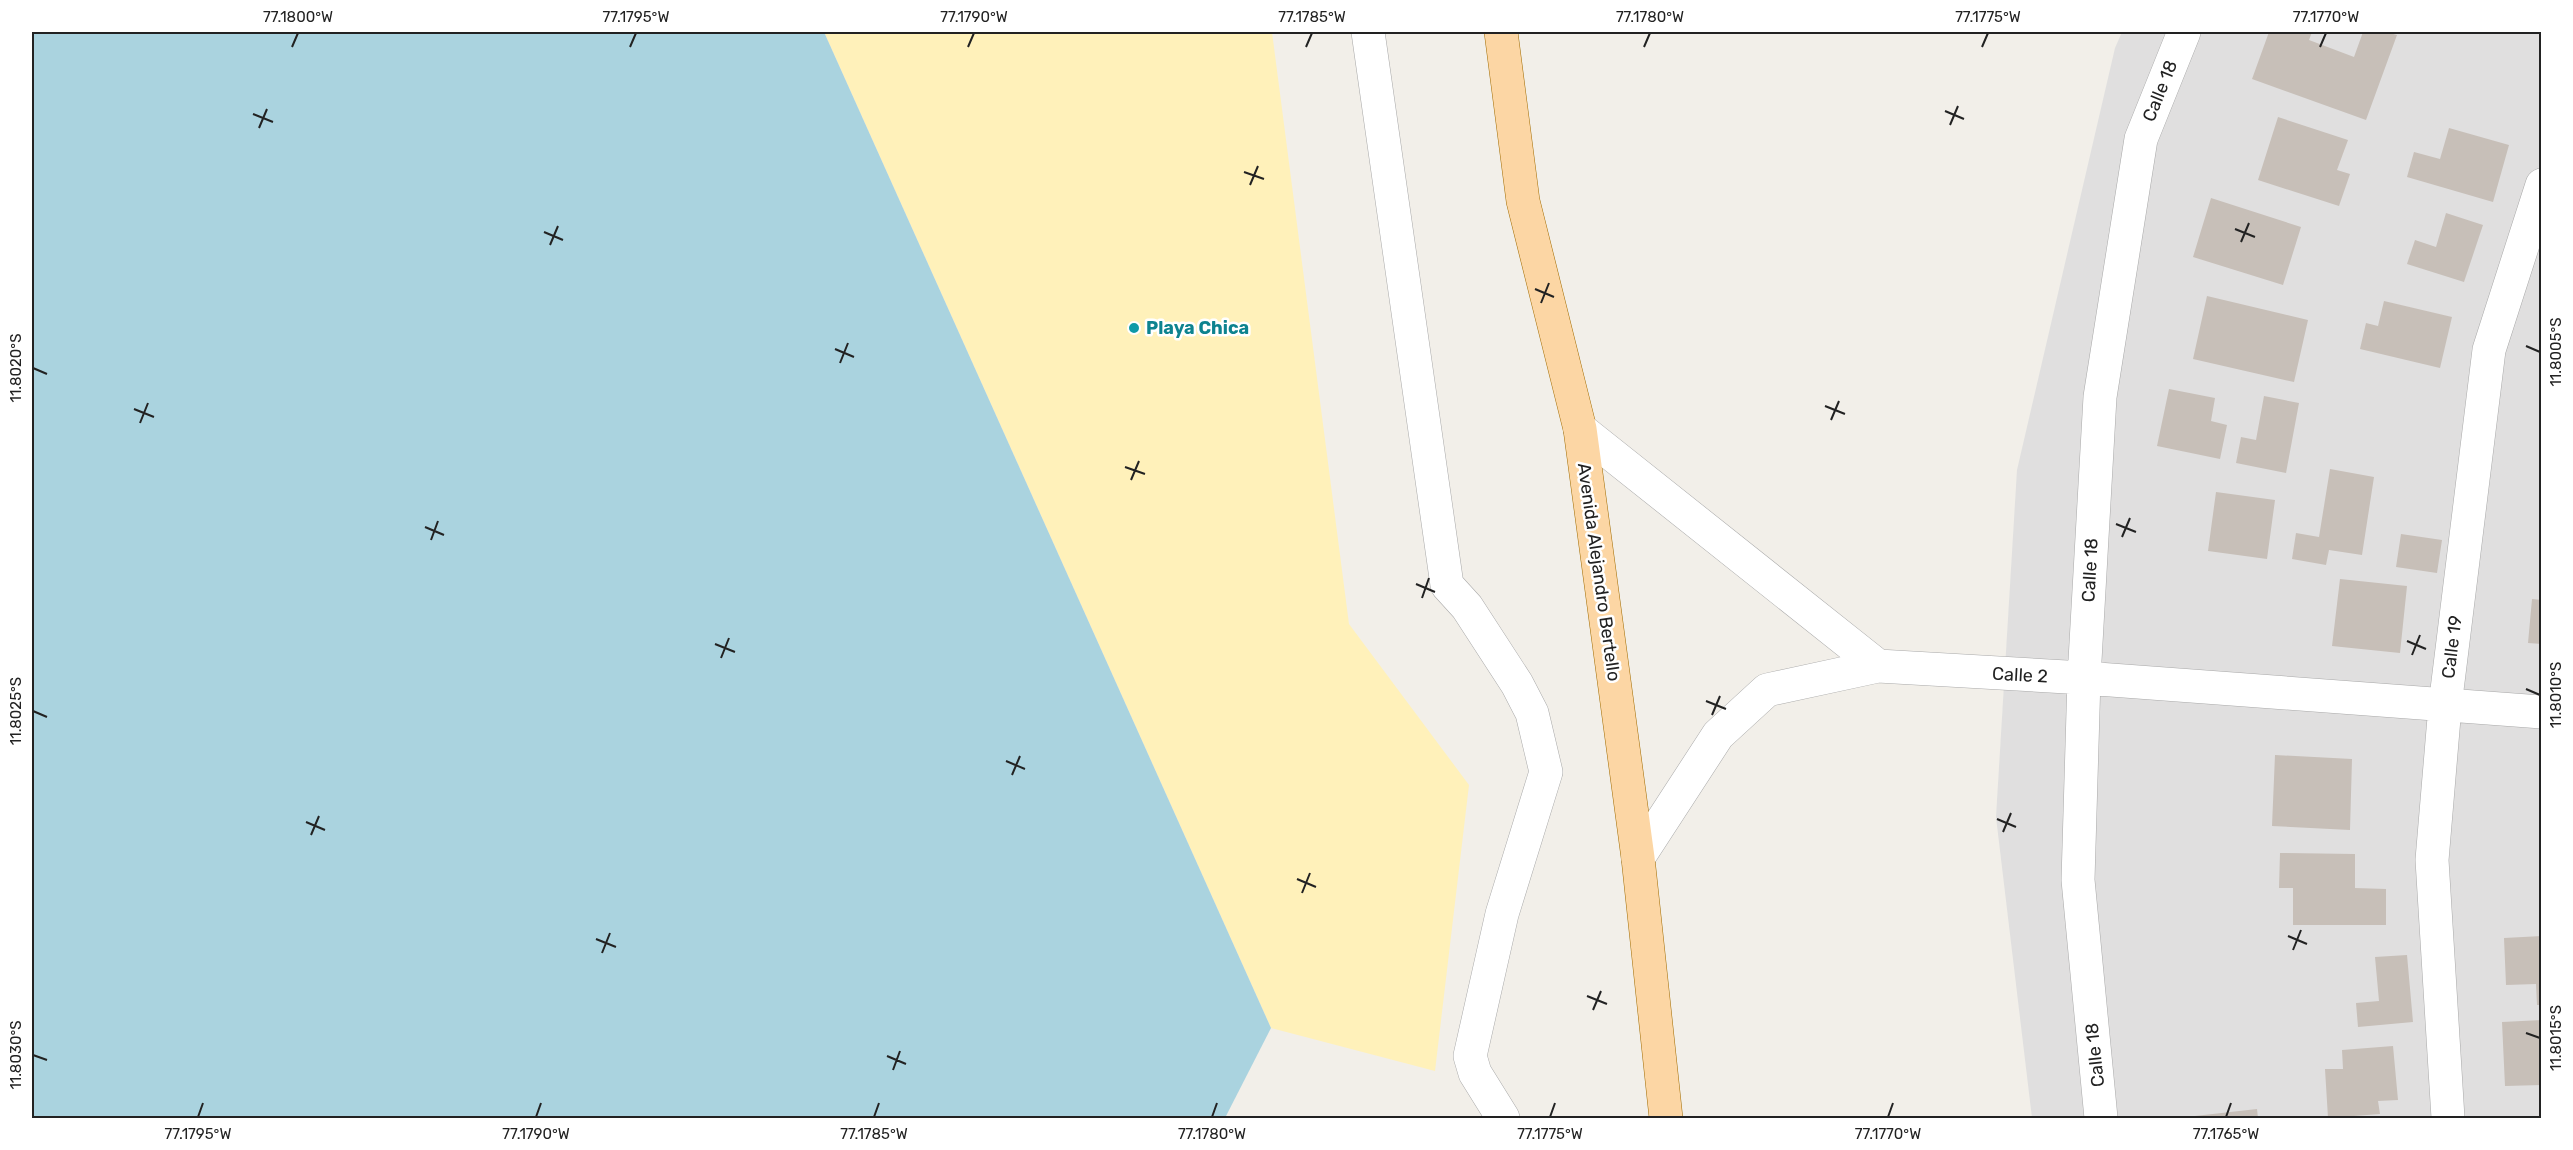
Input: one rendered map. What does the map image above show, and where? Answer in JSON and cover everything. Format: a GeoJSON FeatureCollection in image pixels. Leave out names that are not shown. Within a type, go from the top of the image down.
{"type":"FeatureCollection","features":[{"type":"Feature","properties":{"kind":"main road","name":"Avenida Alejandro Bertello"},"geometry":{"type":"LineString","coordinates":[[1501,32],[1523,201],[1580,429],[1638,858],[1666,1119]]}},
{"type":"Feature","properties":{"kind":"street"},"geometry":{"type":"LineString","coordinates":[[1368,32],[1447,585],[1467,607],[1532,713],[1546,772],[1502,914],[1470,1056],[1475,1073],[1503,1119]]}},
{"type":"Feature","properties":{"kind":"street","name":"Calle 18"},"geometry":{"type":"LineString","coordinates":[[2101,1119],[2078,879],[2084,678],[2100,397],[2141,139],[2184,32]]}},
{"type":"Feature","properties":{"kind":"street","name":"Calle 19"},"geometry":{"type":"LineString","coordinates":[[2448,1119],[2432,860],[2445,706],[2489,351],[2541,185]]}},
{"type":"Feature","properties":{"kind":"street"},"geometry":{"type":"LineString","coordinates":[[1580,429],[1878,666]]}},
{"type":"Feature","properties":{"kind":"street","name":"Calle 2"},"geometry":{"type":"LineString","coordinates":[[1638,858],[1718,735],[1767,690],[1878,666],[2084,678],[2541,712]]}},
{"type":"Feature","properties":{"kind":"shaded area"},"geometry":{"type":"Polygon","coordinates":[[[2122,32],[2541,32],[2541,1118],[2032,1118],[1996,817],[2017,470],[2115,48],[2122,32]]]}},
{"type":"Feature","properties":{"kind":"sand","name":"Playa Chica"},"geometry":{"type":"Polygon","coordinates":[[[824,32],[1272,32],[1349,624],[1469,785],[1435,1071],[1271,1028],[824,32]]]}},
{"type":"Feature","properties":{"kind":"water"},"geometry":{"type":"Polygon","coordinates":[[[32,32],[824,32],[1271,1028],[1225,1118],[32,1118],[32,32]]]}},
{"type":"Feature","properties":{"kind":"building"},"geometry":{"type":"Polygon","coordinates":[[[2269,32],[2312,32],[2309,40],[2354,57],[2363,32],[2386,32],[2397,35],[2366,120],[2252,79],[2269,32]]]}},
{"type":"Feature","properties":{"kind":"building"},"geometry":{"type":"Polygon","coordinates":[[[2278,117],[2348,140],[2337,170],[2350,174],[2339,206],[2258,180],[2278,117]]]}},
{"type":"Feature","properties":{"kind":"building"},"geometry":{"type":"Polygon","coordinates":[[[2449,128],[2509,145],[2493,202],[2407,177],[2414,152],[2440,159],[2449,128]]]}},
{"type":"Feature","properties":{"kind":"building"},"geometry":{"type":"Polygon","coordinates":[[[2211,198],[2301,227],[2283,285],[2193,257],[2211,198]]]}},
{"type":"Feature","properties":{"kind":"building"},"geometry":{"type":"Polygon","coordinates":[[[2446,213],[2483,225],[2464,282],[2407,264],[2415,240],[2436,247],[2446,213]]]}},
{"type":"Feature","properties":{"kind":"building"},"geometry":{"type":"Polygon","coordinates":[[[2207,296],[2308,320],[2294,382],[2193,359],[2207,296]]]}},
{"type":"Feature","properties":{"kind":"building"},"geometry":{"type":"Polygon","coordinates":[[[2384,301],[2452,317],[2440,368],[2360,349],[2366,323],[2378,326],[2384,301]]]}},
{"type":"Feature","properties":{"kind":"building"},"geometry":{"type":"Polygon","coordinates":[[[2169,389],[2215,398],[2211,421],[2227,425],[2220,459],[2157,446],[2169,389]]]}},
{"type":"Feature","properties":{"kind":"building"},"geometry":{"type":"Polygon","coordinates":[[[2264,396],[2299,403],[2286,473],[2236,463],[2241,437],[2256,440],[2264,396]]]}},
{"type":"Feature","properties":{"kind":"building"},"geometry":{"type":"Polygon","coordinates":[[[2330,469],[2374,477],[2362,555],[2329,550],[2326,565],[2292,559],[2296,533],[2319,537],[2330,469]]]}},
{"type":"Feature","properties":{"kind":"building"},"geometry":{"type":"Polygon","coordinates":[[[2216,492],[2275,500],[2267,559],[2208,551],[2216,492]]]}},
{"type":"Feature","properties":{"kind":"building"},"geometry":{"type":"Polygon","coordinates":[[[2401,534],[2442,540],[2437,573],[2396,567],[2401,534]]]}},
{"type":"Feature","properties":{"kind":"building"},"geometry":{"type":"Polygon","coordinates":[[[2340,579],[2407,586],[2400,653],[2332,646],[2340,579]]]}},
{"type":"Feature","properties":{"kind":"building"},"geometry":{"type":"Polygon","coordinates":[[[2532,599],[2542,600],[2542,644],[2528,643],[2532,599]]]}},
{"type":"Feature","properties":{"kind":"building"},"geometry":{"type":"Polygon","coordinates":[[[2275,755],[2352,759],[2350,830],[2272,826],[2275,755]]]}},
{"type":"Feature","properties":{"kind":"building"},"geometry":{"type":"Polygon","coordinates":[[[2280,853],[2355,854],[2355,888],[2386,889],[2386,925],[2293,925],[2293,888],[2279,888],[2280,853]]]}},
{"type":"Feature","properties":{"kind":"building"},"geometry":{"type":"Polygon","coordinates":[[[2542,936],[2542,1005],[2537,1005],[2536,984],[2506,985],[2504,938],[2542,936]]]}},
{"type":"Feature","properties":{"kind":"building"},"geometry":{"type":"Polygon","coordinates":[[[2407,955],[2413,1022],[2358,1027],[2356,1003],[2379,1001],[2375,957],[2407,955]]]}},
{"type":"Feature","properties":{"kind":"building"},"geometry":{"type":"Polygon","coordinates":[[[2542,1020],[2542,1085],[2505,1086],[2502,1022],[2542,1020]]]}},
{"type":"Feature","properties":{"kind":"building"},"geometry":{"type":"Polygon","coordinates":[[[2393,1046],[2398,1100],[2378,1101],[2380,1114],[2328,1118],[2325,1069],[2343,1069],[2342,1050],[2393,1046]]]}},
{"type":"Feature","properties":{"kind":"building"},"geometry":{"type":"Polygon","coordinates":[[[2257,1109],[2258,1118],[2186,1118],[2186,1117],[2257,1109]]]}},
{"type":"Feature","properties":{"kind":"place","name":"Playa Chica"},"geometry":{"type":"Point","coordinates":[1134,328]}}]}
